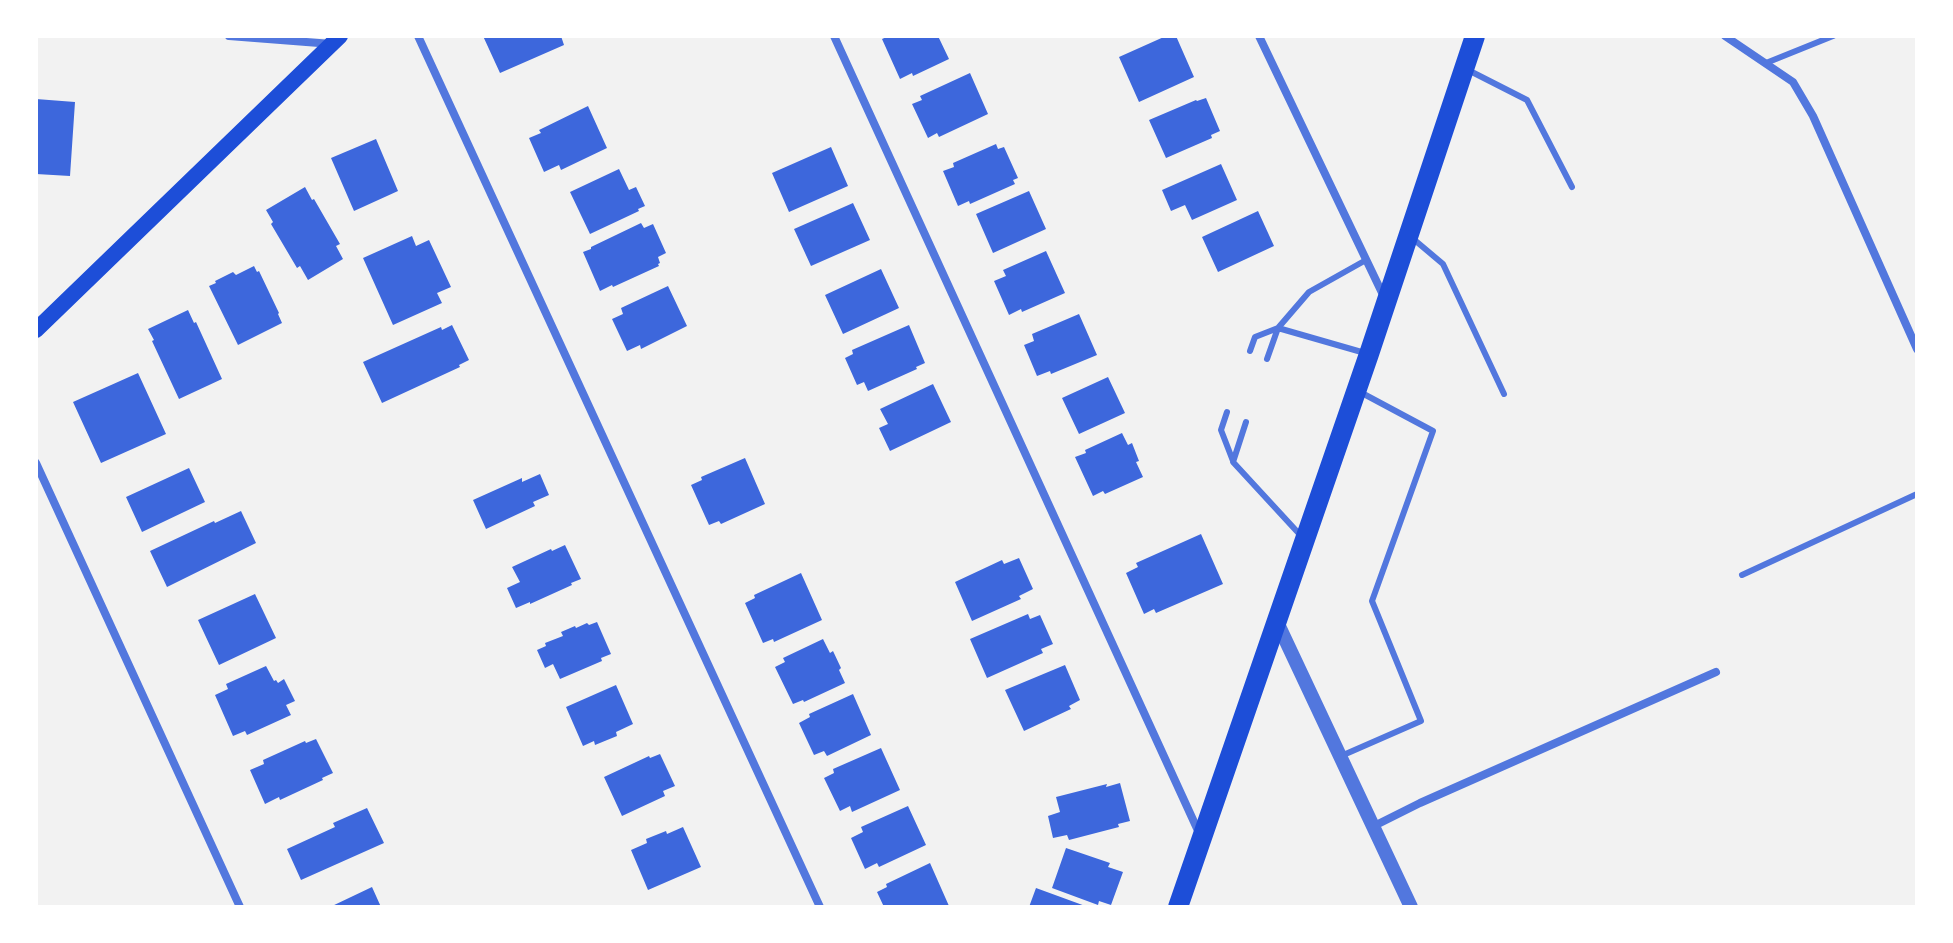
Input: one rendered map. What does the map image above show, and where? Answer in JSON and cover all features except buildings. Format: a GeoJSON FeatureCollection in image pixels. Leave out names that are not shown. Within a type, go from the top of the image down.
{"type":"FeatureCollection","features":[{"type":"Feature","properties":{"kind":"main road"},"geometry":{"type":"LineString","coordinates":[[1178,907],[1475,36]]}},
{"type":"Feature","properties":{"kind":"main road"},"geometry":{"type":"LineString","coordinates":[[36,330],[336,40]]}},
{"type":"Feature","properties":{"kind":"street"},"geometry":{"type":"LineString","coordinates":[[229,36],[336,40]]}},
{"type":"Feature","properties":{"kind":"street"},"geometry":{"type":"LineString","coordinates":[[418,36],[820,907]]}},
{"type":"Feature","properties":{"kind":"street"},"geometry":{"type":"LineString","coordinates":[[834,36],[1202,838]]}},
{"type":"Feature","properties":{"kind":"street"},"geometry":{"type":"LineString","coordinates":[[1259,36],[1386,302]]}},
{"type":"Feature","properties":{"kind":"street"},"geometry":{"type":"LineString","coordinates":[[1725,36],[1793,82],[1813,116],[1917,349]]}},
{"type":"Feature","properties":{"kind":"street"},"geometry":{"type":"LineString","coordinates":[[36,463],[240,907]]}},
{"type":"Feature","properties":{"kind":"street"},"geometry":{"type":"LineString","coordinates":[[1277,622],[1411,907]]}},
{"type":"Feature","properties":{"kind":"street"},"geometry":{"type":"LineString","coordinates":[[1374,826],[1716,672]]}},
{"type":"Feature","properties":{"kind":"lane"},"geometry":{"type":"LineString","coordinates":[[1766,63],[1833,36]]}},
{"type":"Feature","properties":{"kind":"lane"},"geometry":{"type":"LineString","coordinates":[[1464,68],[1527,100],[1572,187]]}},
{"type":"Feature","properties":{"kind":"lane"},"geometry":{"type":"LineString","coordinates":[[1408,234],[1443,264],[1504,394]]}},
{"type":"Feature","properties":{"kind":"lane"},"geometry":{"type":"LineString","coordinates":[[1267,359],[1278,328],[1309,292],[1366,260]]}},
{"type":"Feature","properties":{"kind":"lane"},"geometry":{"type":"LineString","coordinates":[[1250,351],[1255,337],[1278,328],[1369,354]]}},
{"type":"Feature","properties":{"kind":"lane"},"geometry":{"type":"LineString","coordinates":[[1341,756],[1421,721],[1372,601],[1433,431],[1356,389]]}},
{"type":"Feature","properties":{"kind":"lane"},"geometry":{"type":"LineString","coordinates":[[1227,412],[1221,430],[1233,462],[1305,540]]}},
{"type":"Feature","properties":{"kind":"lane"},"geometry":{"type":"LineString","coordinates":[[1233,462],[1246,422]]}},
{"type":"Feature","properties":{"kind":"lane"},"geometry":{"type":"LineString","coordinates":[[1742,575],[1917,494]]}}]}
